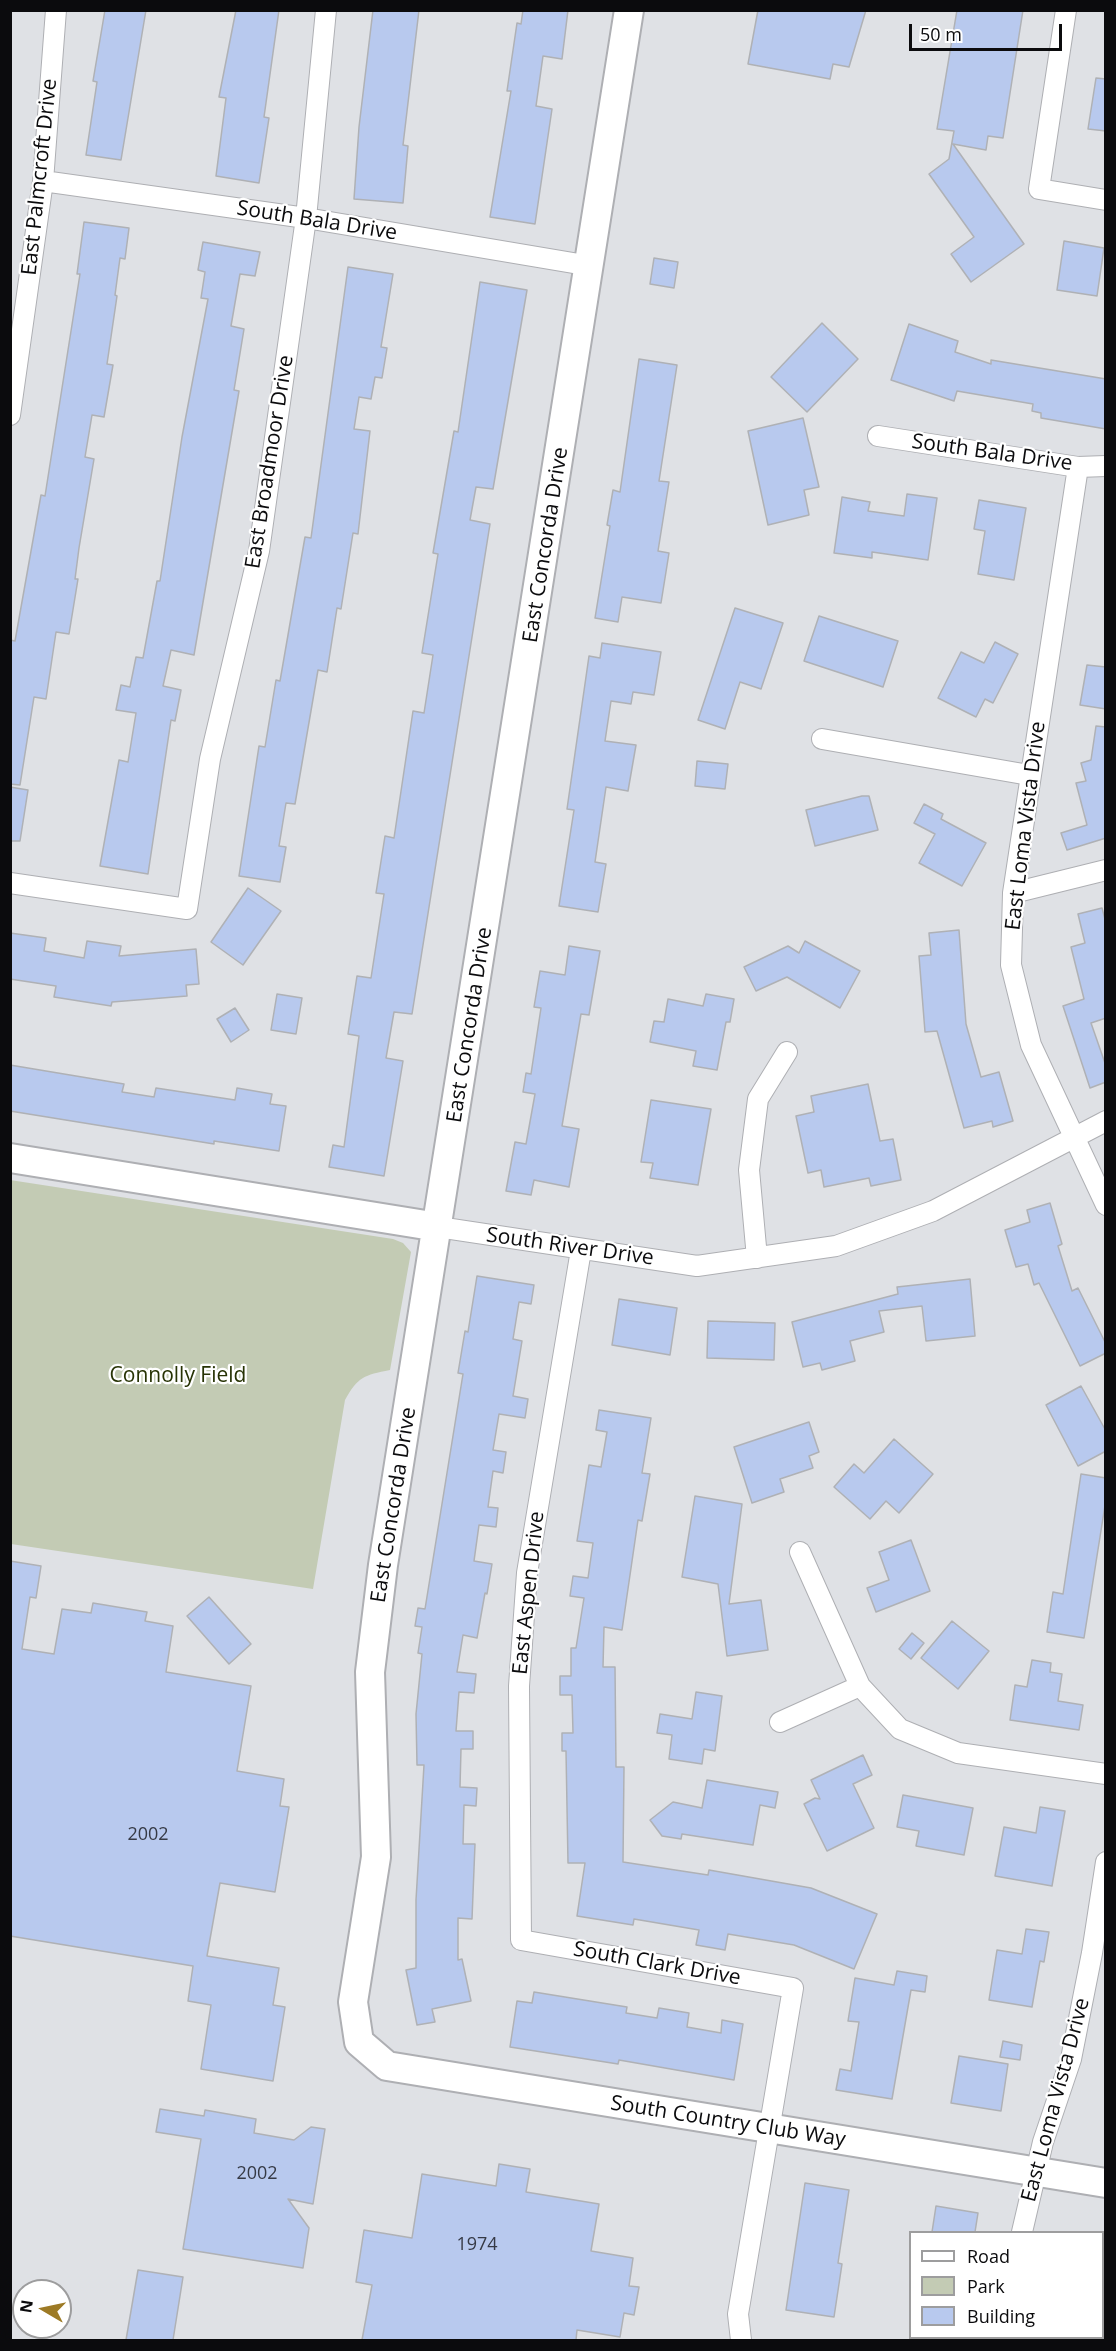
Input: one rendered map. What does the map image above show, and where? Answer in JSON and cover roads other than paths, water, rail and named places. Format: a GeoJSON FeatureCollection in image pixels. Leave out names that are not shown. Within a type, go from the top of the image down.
{"type":"FeatureCollection","features":[{"type":"Feature","properties":{"kind":"street","name":"East Palmcroft Drive"},"geometry":{"type":"LineString","coordinates":[[10,415],[43,181],[56,10]]}},
{"type":"Feature","properties":{"kind":"street","name":"East Broadmoor Drive"},"geometry":{"type":"LineString","coordinates":[[10,883],[187,909],[210,759],[259,551],[306,218],[326,10]]}},
{"type":"Feature","properties":{"kind":"street","name":"East Concorda Drive"},"geometry":{"type":"LineString","coordinates":[[359,2042],[353,2002],[376,1857],[370,1672],[383,1565],[591,266],[629,10]]}},
{"type":"Feature","properties":{"kind":"street"},"geometry":{"type":"LineString","coordinates":[[1066,10],[1040,189],[1106,200]]}},
{"type":"Feature","properties":{"kind":"street","name":"South Bala Drive"},"geometry":{"type":"LineString","coordinates":[[43,181],[306,218],[591,266]]}},
{"type":"Feature","properties":{"kind":"street","name":"South Bala Drive"},"geometry":{"type":"LineString","coordinates":[[878,436],[1078,467],[1106,466]]}},
{"type":"Feature","properties":{"kind":"street","name":"East Loma Vista Drive"},"geometry":{"type":"LineString","coordinates":[[1078,467],[1029,774],[1013,893],[1011,965],[1031,1045],[1106,1206]]}},
{"type":"Feature","properties":{"kind":"street"},"geometry":{"type":"LineString","coordinates":[[822,739],[1029,774]]}},
{"type":"Feature","properties":{"kind":"street"},"geometry":{"type":"LineString","coordinates":[[1013,893],[1106,870]]}},
{"type":"Feature","properties":{"kind":"street"},"geometry":{"type":"LineString","coordinates":[[757,1258],[749,1170],[758,1099],[787,1052]]}},
{"type":"Feature","properties":{"kind":"street","name":"South River Drive"},"geometry":{"type":"LineString","coordinates":[[10,1158],[581,1250],[697,1266],[836,1246],[933,1211],[1073,1136],[1106,1122]]}},
{"type":"Feature","properties":{"kind":"street","name":"East Aspen Drive"},"geometry":{"type":"LineString","coordinates":[[521,1940],[519,1686],[527,1573],[581,1250]]}},
{"type":"Feature","properties":{"kind":"street"},"geometry":{"type":"LineString","coordinates":[[800,1552],[860,1686],[900,1729],[958,1753],[1106,1774]]}},
{"type":"Feature","properties":{"kind":"street"},"geometry":{"type":"LineString","coordinates":[[780,1722],[860,1686]]}},
{"type":"Feature","properties":{"kind":"street","name":"East Loma Vista Drive"},"geometry":{"type":"LineString","coordinates":[[1022,2231],[1035,2171],[1071,2059],[1099,1954],[1106,1862]]}},
{"type":"Feature","properties":{"kind":"street","name":"South Clark Drive"},"geometry":{"type":"LineString","coordinates":[[521,1940],[793,1988],[768,2129]]}},
{"type":"Feature","properties":{"kind":"street","name":"South Country Club Way"},"geometry":{"type":"LineString","coordinates":[[359,2042],[387,2066],[1106,2183]]}},
{"type":"Feature","properties":{"kind":"street"},"geometry":{"type":"LineString","coordinates":[[741,2340],[738,2314],[768,2129]]}},
{"type":"Feature","properties":{"kind":"park label","name":"Connolly Field"},"geometry":{"type":"Point","coordinates":[178,1376]}}]}
